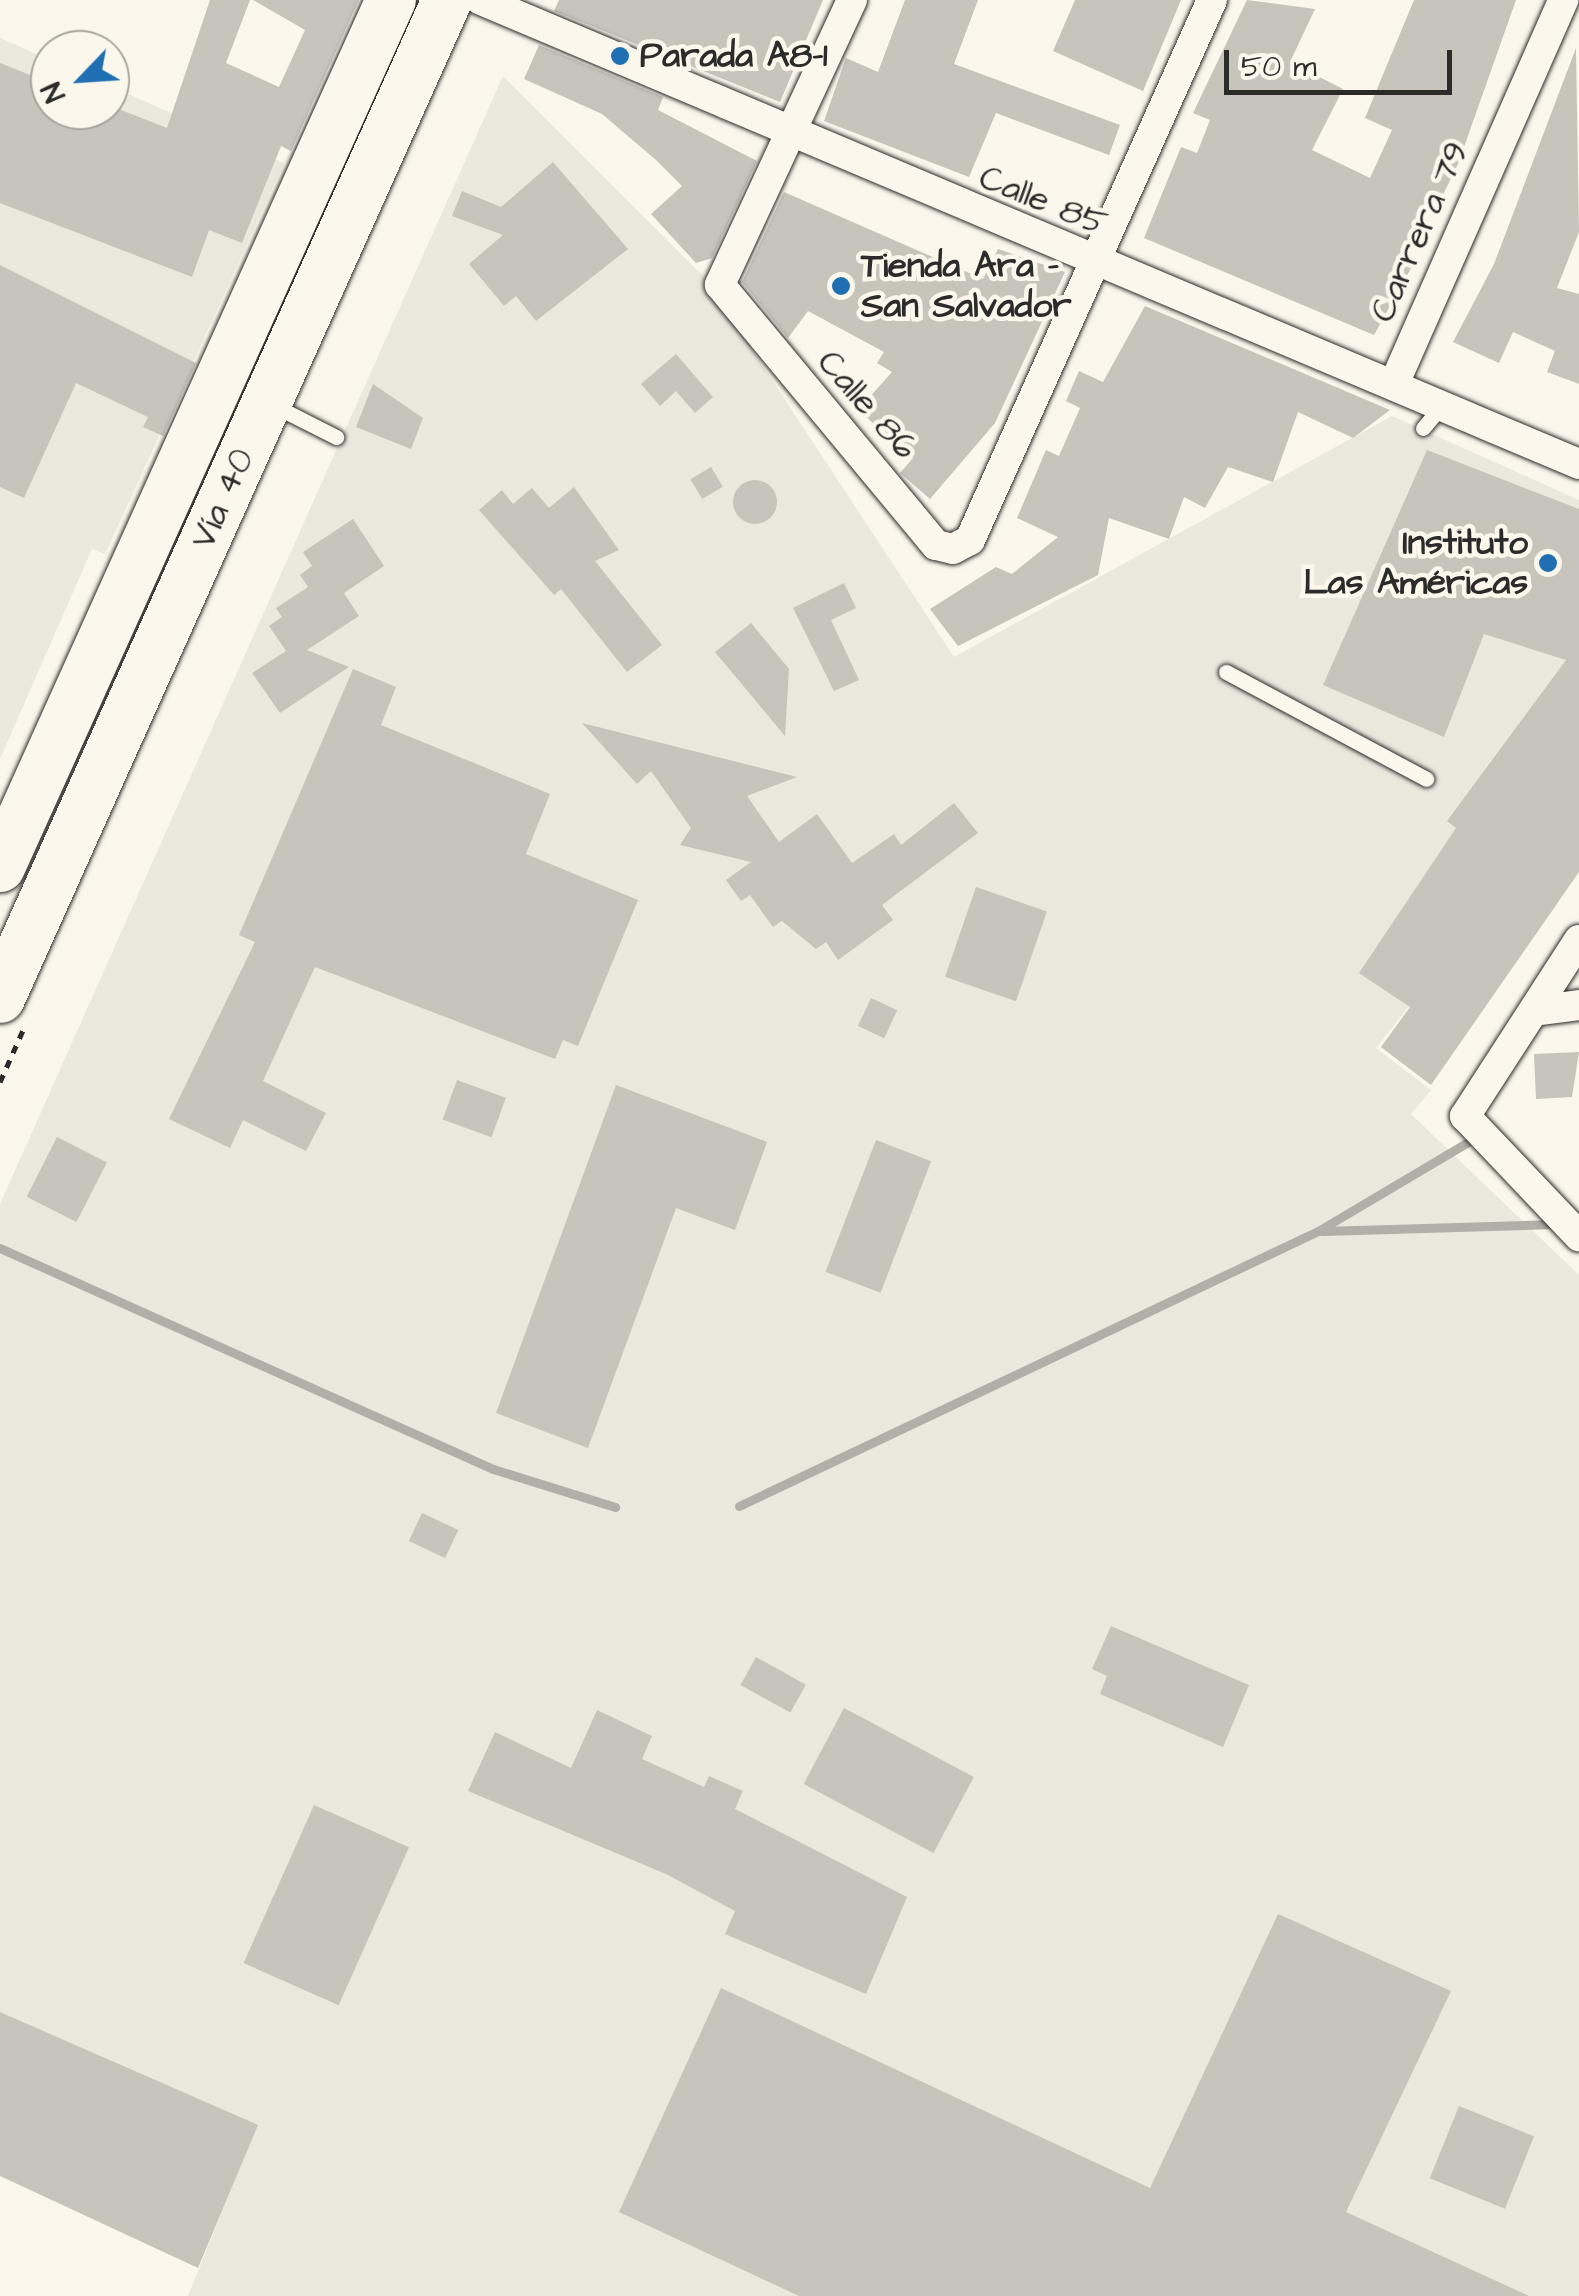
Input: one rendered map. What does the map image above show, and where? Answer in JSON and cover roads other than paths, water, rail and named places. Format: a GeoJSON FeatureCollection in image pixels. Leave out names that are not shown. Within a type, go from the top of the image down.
{"type":"FeatureCollection","features":[{"type":"Feature","properties":{"kind":"highway","name":"Vía 40"},"geometry":{"type":"LineString","coordinates":[[0,867],[391,0]]}},
{"type":"Feature","properties":{"kind":"highway","name":"Vía 40"},"geometry":{"type":"LineString","coordinates":[[0,998],[447,0]]}},
{"type":"Feature","properties":{"kind":"street","name":"Calle 85"},"geometry":{"type":"LineString","coordinates":[[481,0],[791,138],[1394,384],[1432,417],[1579,464]]}},
{"type":"Feature","properties":{"kind":"street"},"geometry":{"type":"LineString","coordinates":[[791,138],[852,0]]}},
{"type":"Feature","properties":{"kind":"street"},"geometry":{"type":"LineString","coordinates":[[1094,262],[1212,0]]}},
{"type":"Feature","properties":{"kind":"street","name":"Carrera 79"},"geometry":{"type":"LineString","coordinates":[[1394,384],[1562,0]]}},
{"type":"Feature","properties":{"kind":"street","name":"Calle 86"},"geometry":{"type":"LineString","coordinates":[[791,138],[720,286],[936,545],[970,540],[1094,262]]}},
{"type":"Feature","properties":{"kind":"street"},"geometry":{"type":"LineString","coordinates":[[1579,940],[1464,1116],[1579,1236]]}},
{"type":"Feature","properties":{"kind":"street"},"geometry":{"type":"LineString","coordinates":[[1534,1011],[1579,1005]]}},
{"type":"Feature","properties":{"kind":"lane"},"geometry":{"type":"LineString","coordinates":[[266,402],[336,437]]}},
{"type":"Feature","properties":{"kind":"lane"},"geometry":{"type":"LineString","coordinates":[[1226,672],[1426,779]]}},
{"type":"Feature","properties":{"kind":"waterway"},"geometry":{"type":"LineString","coordinates":[[739,1506],[1318,1231],[1478,1136]]}},
{"type":"Feature","properties":{"kind":"waterway"},"geometry":{"type":"LineString","coordinates":[[1322,1231],[1556,1224]]}},
{"type":"Feature","properties":{"kind":"waterway"},"geometry":{"type":"LineString","coordinates":[[0,1248],[493,1469],[615,1507]]}},
{"type":"Feature","properties":{"kind":"place","name":"Parada A8-1"},"geometry":{"type":"Point","coordinates":[620,56]}},
{"type":"Feature","properties":{"kind":"place","name":"Tienda Ara - San Salvador"},"geometry":{"type":"Point","coordinates":[841,286]}},
{"type":"Feature","properties":{"kind":"place","name":"Instituto Las Américas"},"geometry":{"type":"Point","coordinates":[1548,563]}}]}
